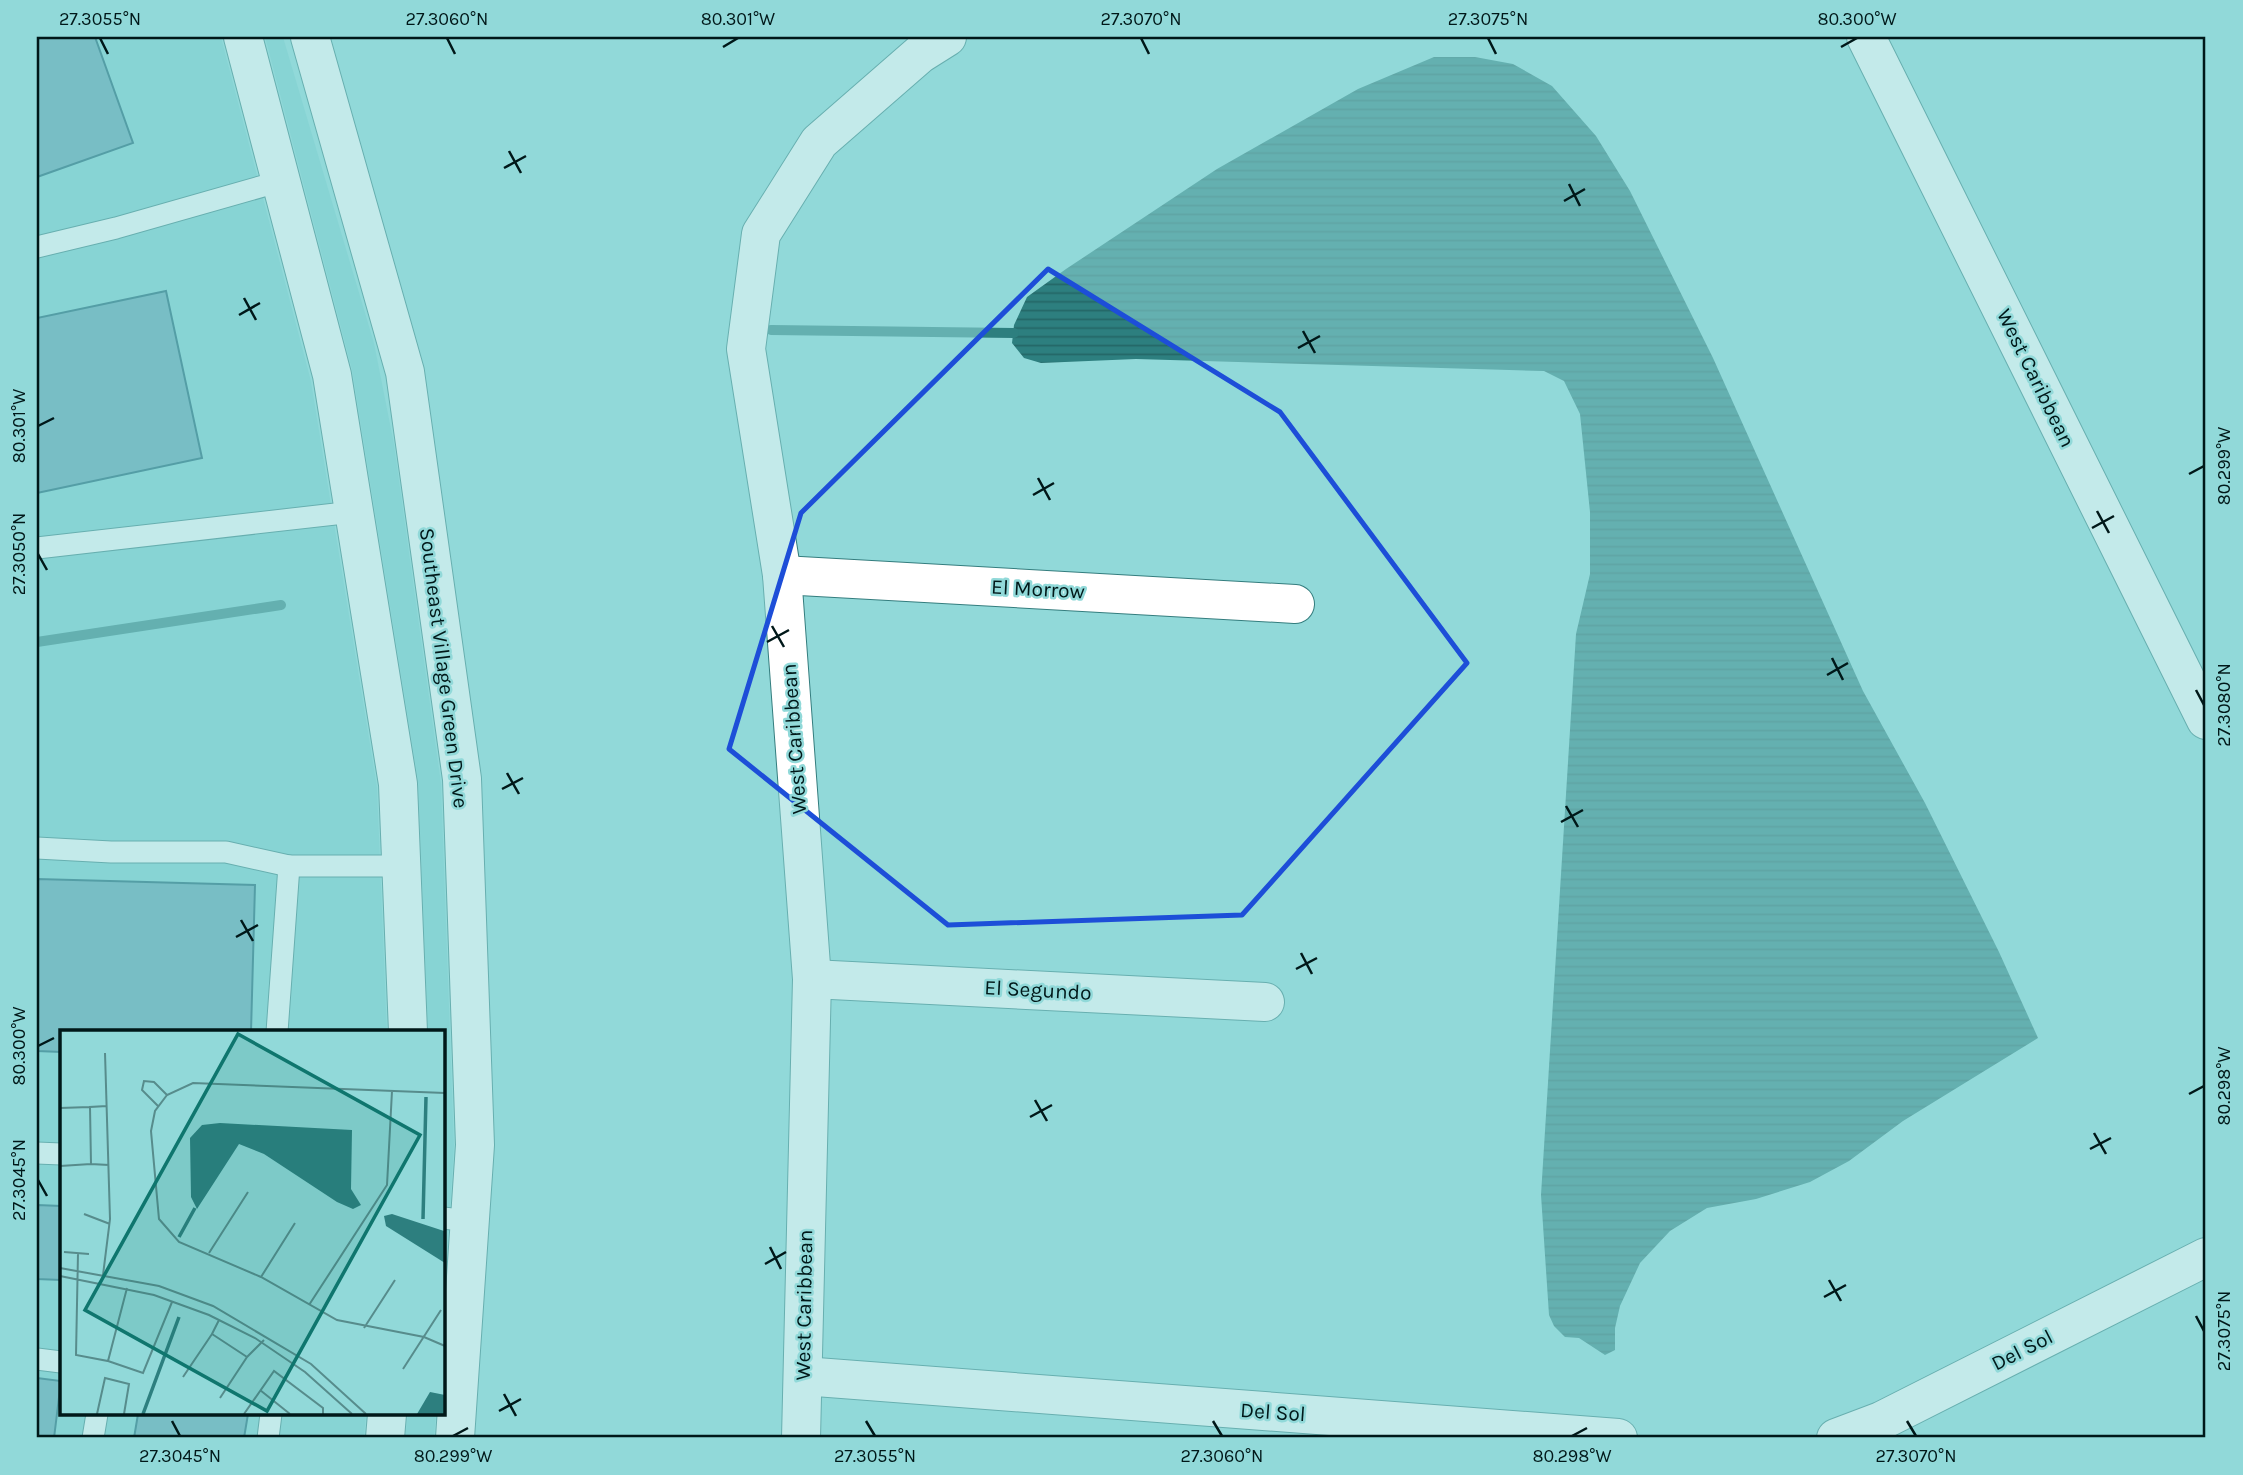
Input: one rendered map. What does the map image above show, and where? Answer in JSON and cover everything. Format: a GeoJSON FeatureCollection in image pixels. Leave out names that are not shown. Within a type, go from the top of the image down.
{"type":"FeatureCollection","features":[{"type":"Feature","properties":{"kind":"street"},"geometry":{"type":"LineString","coordinates":[[243,37],[332,375],[398,784],[408,1030]]}},
{"type":"Feature","properties":{"kind":"street","name":"Southeast Village Green Drive"},"geometry":{"type":"LineString","coordinates":[[310,37],[405,372],[462,779],[475,1144],[456,1219],[455,1438]]}},
{"type":"Feature","properties":{"kind":"street","name":"West Caribbean"},"geometry":{"type":"LineString","coordinates":[[801,1438],[812,979],[782,575],[746,349],[761,234],[819,142],[920,54],[947,37]]}},
{"type":"Feature","properties":{"kind":"street","name":"West Caribbean"},"geometry":{"type":"LineString","coordinates":[[1866,37],[2206,720]]}},
{"type":"Feature","properties":{"kind":"street","name":"El Morrow"},"geometry":{"type":"LineString","coordinates":[[782,575],[1295,604]]}},
{"type":"Feature","properties":{"kind":"street","name":"El Segundo"},"geometry":{"type":"LineString","coordinates":[[812,979],[1265,1002]]}},
{"type":"Feature","properties":{"kind":"street","name":"Del Sol"},"geometry":{"type":"LineString","coordinates":[[1836,1438],[1881,1421],[2206,1257]]}},
{"type":"Feature","properties":{"kind":"street","name":"Del Sol"},"geometry":{"type":"LineString","coordinates":[[803,1376],[1618,1438]]}},
{"type":"Feature","properties":{"kind":"street"},"geometry":{"type":"LineString","coordinates":[[385,1438],[387,1416]]}},
{"type":"Feature","properties":{"kind":"lane"},"geometry":{"type":"LineString","coordinates":[[37,247],[116,228],[281,181]]}},
{"type":"Feature","properties":{"kind":"lane"},"geometry":{"type":"LineString","coordinates":[[37,548],[353,512]]}},
{"type":"Feature","properties":{"kind":"lane"},"geometry":{"type":"LineString","coordinates":[[37,848],[111,852],[226,852],[289,866],[401,866]]}},
{"type":"Feature","properties":{"kind":"lane"},"geometry":{"type":"LineString","coordinates":[[277,1030],[289,866]]}},
{"type":"Feature","properties":{"kind":"lane"},"geometry":{"type":"LineString","coordinates":[[37,1153],[60,1154]]}},
{"type":"Feature","properties":{"kind":"lane"},"geometry":{"type":"LineString","coordinates":[[37,1359],[60,1362]]}},
{"type":"Feature","properties":{"kind":"lane"},"geometry":{"type":"LineString","coordinates":[[93,1438],[97,1416]]}},
{"type":"Feature","properties":{"kind":"lane"},"geometry":{"type":"LineString","coordinates":[[268,1438],[271,1416]]}},
{"type":"Feature","properties":{"kind":"highlighted area"},"geometry":{"type":"Polygon","coordinates":[[[1048,269],[1280,412],[1467,663],[1242,915],[948,925],[729,749],[801,513],[1048,269]]]}},
{"type":"Feature","properties":{"kind":"shaded area"},"geometry":{"type":"Polygon","coordinates":[[[37,37],[221,37],[311,381],[377,787],[387,1030],[60,1030],[60,1416],[366,1416],[364,1438],[37,1438],[37,37]]]}},
{"type":"Feature","properties":{"kind":"shaded area"},"geometry":{"type":"Polygon","coordinates":[[[265,37],[283,37],[374,343],[394,444],[441,783],[454,1146],[444,1301],[444,1030],[428,1030],[418,781],[352,370],[265,37]]]}},
{"type":"Feature","properties":{"kind":"shaded area"},"geometry":{"type":"Polygon","coordinates":[[[1434,57],[1475,57],[1513,64],[1552,86],[1596,136],[1630,191],[1713,358],[1863,691],[1925,803],[1999,952],[2038,1038],[1903,1121],[1849,1161],[1810,1182],[1756,1199],[1707,1208],[1670,1231],[1640,1263],[1620,1306],[1615,1328],[1615,1350],[1605,1355],[1579,1338],[1565,1337],[1554,1326],[1549,1315],[1541,1195],[1576,634],[1590,574],[1590,512],[1580,414],[1564,381],[1544,371],[1136,359],[1041,363],[1024,358],[1012,343],[1014,325],[1027,297],[1066,269],[1217,169],[1358,89],[1434,57]]]}},
{"type":"Feature","properties":{"kind":"shaded area"},"geometry":{"type":"Polygon","coordinates":[[[408,1416],[436,1416],[434,1438],[405,1438],[408,1416]]]}},
{"type":"Feature","properties":{"kind":"building"},"geometry":{"type":"Polygon","coordinates":[[[37,37],[95,37],[133,143],[37,177],[37,37]]]}},
{"type":"Feature","properties":{"kind":"building"},"geometry":{"type":"Polygon","coordinates":[[[166,291],[202,458],[37,493],[37,318],[166,291]]]}},
{"type":"Feature","properties":{"kind":"building"},"geometry":{"type":"Polygon","coordinates":[[[37,879],[255,885],[251,1030],[60,1030],[60,1052],[37,1051],[37,879]]]}},
{"type":"Feature","properties":{"kind":"building"},"geometry":{"type":"Polygon","coordinates":[[[37,1205],[60,1206],[60,1280],[37,1279],[37,1205]]]}},
{"type":"Feature","properties":{"kind":"building"},"geometry":{"type":"Polygon","coordinates":[[[37,1378],[60,1381],[54,1438],[37,1438],[37,1378]]]}},
{"type":"Feature","properties":{"kind":"building"},"geometry":{"type":"Polygon","coordinates":[[[138,1416],[248,1416],[244,1438],[134,1438],[138,1416]]]}},
{"type":"Feature","properties":{"kind":"waterway"},"geometry":{"type":"LineString","coordinates":[[771,330],[1014,333]]}},
{"type":"Feature","properties":{"kind":"waterway"},"geometry":{"type":"LineString","coordinates":[[37,642],[281,605]]}}]}
